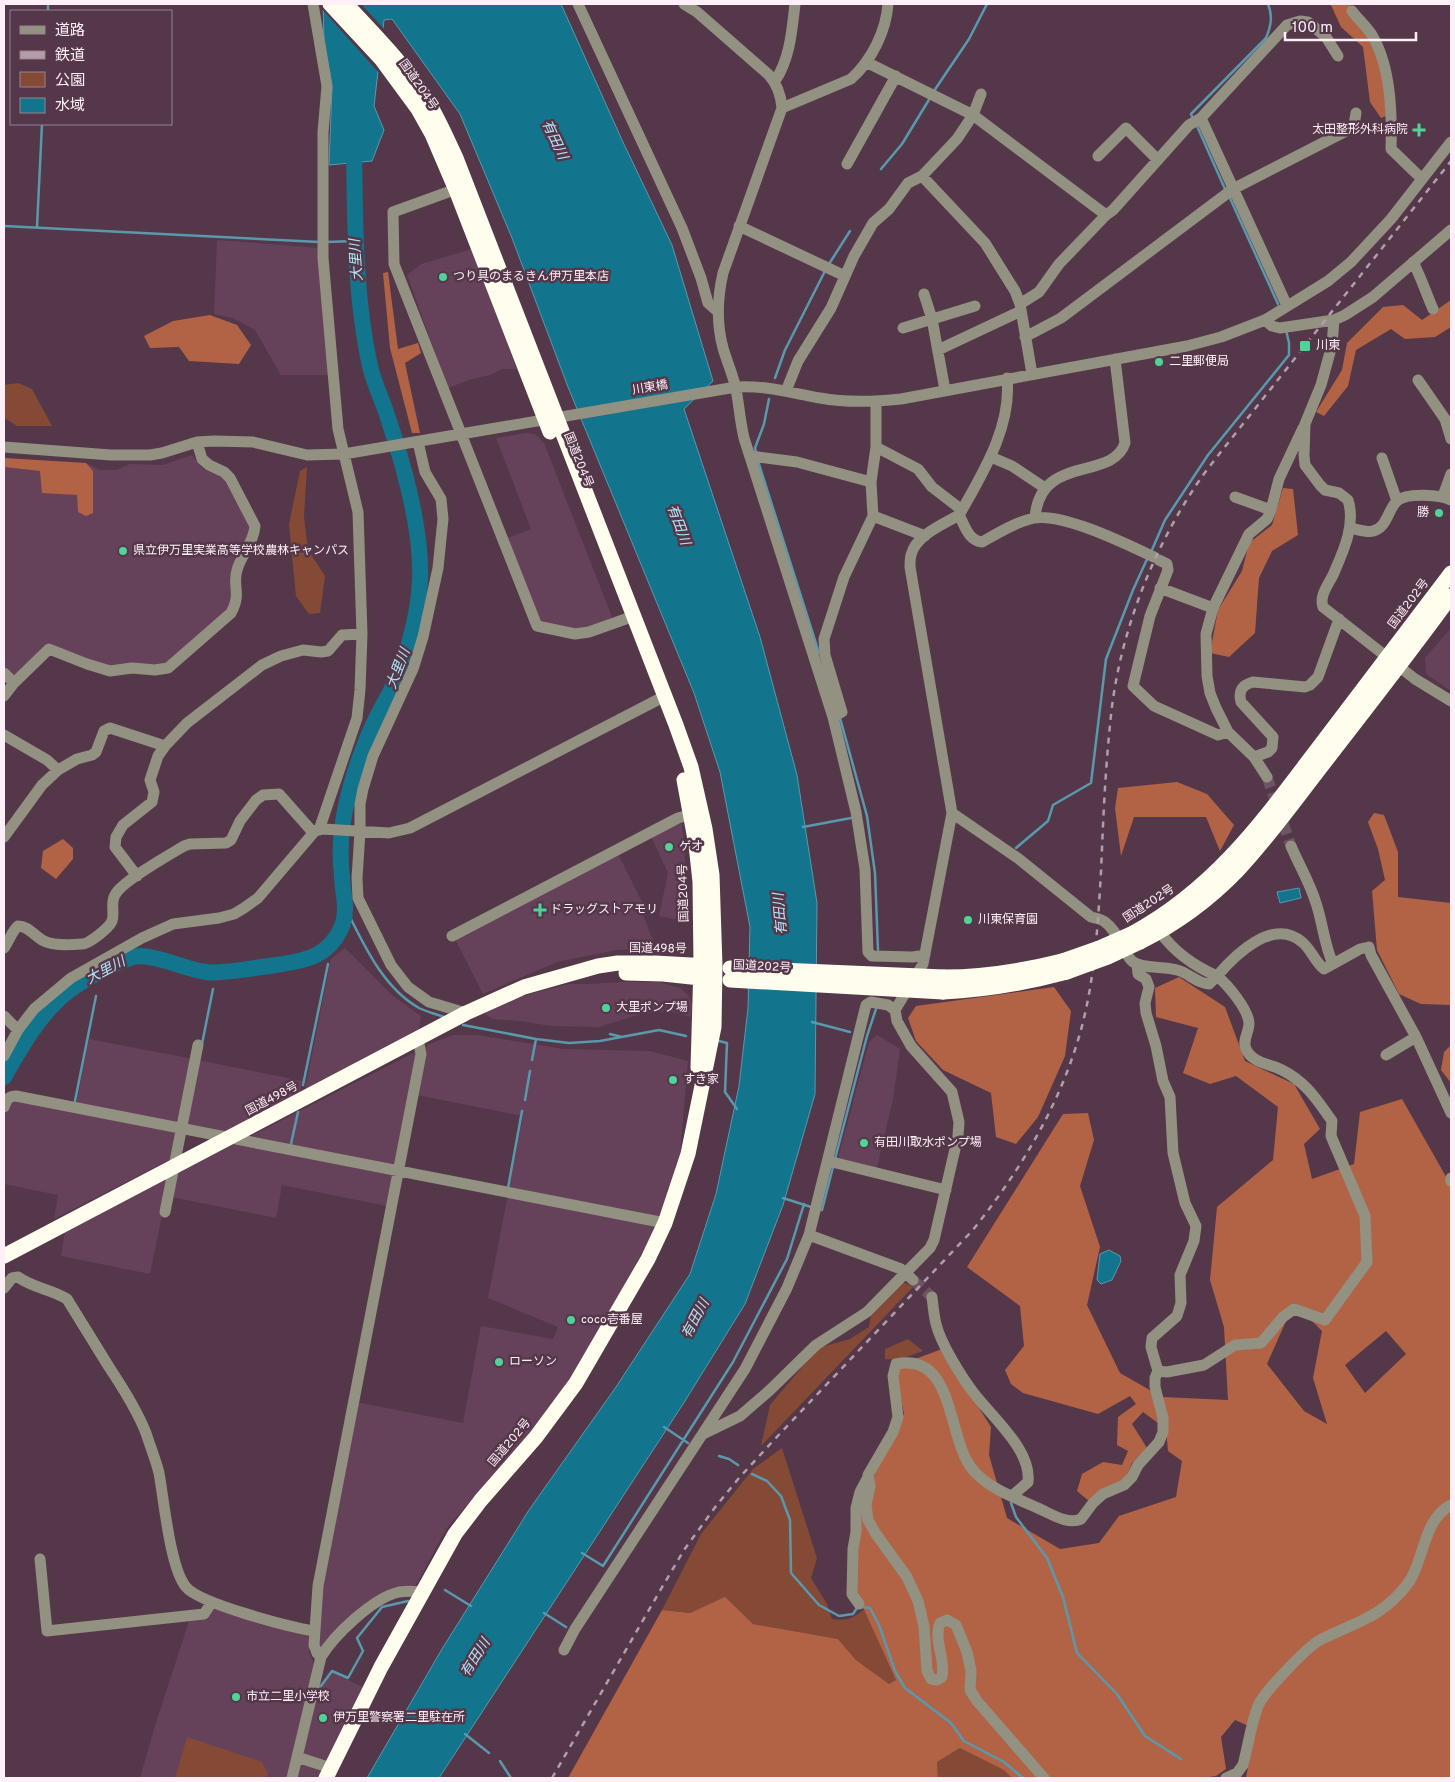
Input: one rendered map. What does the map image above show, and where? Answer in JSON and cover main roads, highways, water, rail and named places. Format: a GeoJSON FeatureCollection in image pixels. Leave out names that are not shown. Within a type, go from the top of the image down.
{"type":"FeatureCollection","features":[{"type":"Feature","properties":{"kind":"highway","name":"国道204号"},"geometry":{"type":"LineString","coordinates":[[330,4],[383,53]]}},
{"type":"Feature","properties":{"kind":"highway","name":"国道204号"},"geometry":{"type":"LineString","coordinates":[[346,4],[383,53],[418,109],[461,188],[660,698],[680,768],[696,813],[708,972]]}},
{"type":"Feature","properties":{"kind":"highway","name":"国道202号"},"geometry":{"type":"LineString","coordinates":[[328,1773],[381,1667],[455,1534],[481,1500],[536,1437],[576,1383],[648,1259],[665,1223],[688,1154],[714,1027],[708,972],[943,985],[973,977],[1064,967],[1136,938],[1160,932],[1179,920],[1237,871],[1272,830],[1394,661],[1451,574]]}},
{"type":"Feature","properties":{"kind":"highway","name":"国道202号"},"geometry":{"type":"LineString","coordinates":[[1136,938],[1154,921],[1222,867],[1260,825],[1394,661],[1451,596]]}},
{"type":"Feature","properties":{"kind":"highway","name":"国道498号"},"geometry":{"type":"LineString","coordinates":[[4,1256],[466,1013],[524,987],[598,966],[618,964],[655,963],[708,972]]}},
{"type":"Feature","properties":{"kind":"water","name":"有田川"},"geometry":{"type":"Polygon","coordinates":[[[323,4],[561,4],[672,245],[713,381],[684,409],[760,637],[797,775],[817,903],[815,1094],[783,1205],[745,1304],[685,1401],[439,1778],[367,1778],[442,1649],[529,1510],[616,1387],[690,1274],[716,1194],[739,1086],[748,1008],[750,927],[720,772],[694,693],[568,387],[512,238],[460,114],[392,19],[384,20],[374,106],[384,130],[372,161],[329,165],[332,87],[324,41],[323,4]]]}},
{"type":"Feature","properties":{"kind":"water"},"geometry":{"type":"Polygon","coordinates":[[[1299,888],[1301,898],[1280,903],[1277,892],[1299,888]]]}},
{"type":"Feature","properties":{"kind":"water"},"geometry":{"type":"Polygon","coordinates":[[[1109,1250],[1120,1256],[1121,1261],[1112,1280],[1101,1284],[1097,1280],[1100,1254],[1109,1250]]]}},
{"type":"Feature","properties":{"kind":"waterway"},"geometry":{"type":"LineString","coordinates":[[48,4],[48,10]]}},
{"type":"Feature","properties":{"kind":"waterway"},"geometry":{"type":"LineString","coordinates":[[934,91],[969,39],[987,4]]}},
{"type":"Feature","properties":{"kind":"waterway"},"geometry":{"type":"LineString","coordinates":[[1193,119],[1191,114],[1266,38],[1271,21],[1268,4]]}},
{"type":"Feature","properties":{"kind":"waterway"},"geometry":{"type":"LineString","coordinates":[[881,169],[902,144],[930,98]]}},
{"type":"Feature","properties":{"kind":"waterway"},"geometry":{"type":"LineString","coordinates":[[37,227],[42,125]]}},
{"type":"Feature","properties":{"kind":"waterway"},"geometry":{"type":"LineString","coordinates":[[1197,126],[1225,189]]}},
{"type":"Feature","properties":{"kind":"waterway","name":"大里川"},"geometry":{"type":"LineString","coordinates":[[4,1077],[29,1035],[51,1007],[76,985],[119,962],[141,956],[212,972],[230,972],[289,963],[309,958],[324,950],[330,945],[343,924],[345,907],[342,884],[341,843],[348,798],[364,746],[405,657],[416,613],[420,579],[418,540],[411,498],[394,437],[372,373],[365,338],[356,254],[354,141]]}},
{"type":"Feature","properties":{"kind":"waterway"},"geometry":{"type":"LineString","coordinates":[[1229,196],[1278,304]]}},
{"type":"Feature","properties":{"kind":"waterway"},"geometry":{"type":"LineString","coordinates":[[4,226],[319,242]]}},
{"type":"Feature","properties":{"kind":"waterway"},"geometry":{"type":"LineString","coordinates":[[829,264],[850,231]]}},
{"type":"Feature","properties":{"kind":"waterway"},"geometry":{"type":"LineString","coordinates":[[326,242],[355,241]]}},
{"type":"Feature","properties":{"kind":"waterway"},"geometry":{"type":"LineString","coordinates":[[775,378],[785,350],[825,271]]}},
{"type":"Feature","properties":{"kind":"waterway"},"geometry":{"type":"LineString","coordinates":[[1151,552],[1165,520],[1208,455],[1289,355],[1286,330]]}},
{"type":"Feature","properties":{"kind":"waterway"},"geometry":{"type":"LineString","coordinates":[[756,453],[755,448],[764,424],[769,399]]}},
{"type":"Feature","properties":{"kind":"waterway"},"geometry":{"type":"LineString","coordinates":[[758,461],[819,653]]}},
{"type":"Feature","properties":{"kind":"waterway"},"geometry":{"type":"LineString","coordinates":[[1016,848],[1048,821],[1053,805],[1091,783],[1106,659],[1148,557]]}},
{"type":"Feature","properties":{"kind":"waterway"},"geometry":{"type":"LineString","coordinates":[[840,718],[867,816],[875,873],[878,950]]}},
{"type":"Feature","properties":{"kind":"waterway"},"geometry":{"type":"LineString","coordinates":[[803,827],[851,818]]}},
{"type":"Feature","properties":{"kind":"waterway"},"geometry":{"type":"LineString","coordinates":[[345,907],[375,963],[394,988],[419,1008],[444,1017]]}},
{"type":"Feature","properties":{"kind":"waterway"},"geometry":{"type":"LineString","coordinates":[[303,1085],[328,964]]}},
{"type":"Feature","properties":{"kind":"waterway"},"geometry":{"type":"LineString","coordinates":[[202,1044],[213,989]]}},
{"type":"Feature","properties":{"kind":"waterway"},"geometry":{"type":"LineString","coordinates":[[75,1101],[96,996]]}},
{"type":"Feature","properties":{"kind":"waterway"},"geometry":{"type":"LineString","coordinates":[[835,1159],[867,1036],[876,1009]]}},
{"type":"Feature","properties":{"kind":"waterway"},"geometry":{"type":"LineString","coordinates":[[812,1022],[850,1032]]}},
{"type":"Feature","properties":{"kind":"waterway"},"geometry":{"type":"LineString","coordinates":[[463,1025],[536,1039],[569,1043],[600,1041],[659,1030],[686,1036]]}},
{"type":"Feature","properties":{"kind":"waterway"},"geometry":{"type":"LineString","coordinates":[[610,1034],[622,1037]]}},
{"type":"Feature","properties":{"kind":"waterway"},"geometry":{"type":"LineString","coordinates":[[532,1060],[536,1039]]}},
{"type":"Feature","properties":{"kind":"waterway"},"geometry":{"type":"LineString","coordinates":[[719,1041],[727,1043],[725,1092],[737,1109]]}},
{"type":"Feature","properties":{"kind":"waterway"},"geometry":{"type":"LineString","coordinates":[[525,1100],[530,1071]]}},
{"type":"Feature","properties":{"kind":"waterway"},"geometry":{"type":"LineString","coordinates":[[508,1188],[522,1111]]}},
{"type":"Feature","properties":{"kind":"waterway"},"geometry":{"type":"LineString","coordinates":[[291,1144],[298,1112]]}},
{"type":"Feature","properties":{"kind":"waterway"},"geometry":{"type":"LineString","coordinates":[[819,1209],[822,1210],[833,1167]]}},
{"type":"Feature","properties":{"kind":"waterway"},"geometry":{"type":"LineString","coordinates":[[783,1198],[811,1207]]}},
{"type":"Feature","properties":{"kind":"waterway"},"geometry":{"type":"LineString","coordinates":[[582,1553],[603,1566],[733,1362],[787,1259],[804,1204]]}},
{"type":"Feature","properties":{"kind":"waterway"},"geometry":{"type":"LineString","coordinates":[[664,1427],[688,1443]]}},
{"type":"Feature","properties":{"kind":"waterway"},"geometry":{"type":"LineString","coordinates":[[719,1456],[729,1459],[738,1465]]}},
{"type":"Feature","properties":{"kind":"waterway"},"geometry":{"type":"LineString","coordinates":[[752,1474],[767,1481],[781,1496],[790,1520],[791,1573],[819,1605],[839,1616],[853,1614],[857,1608]]}},
{"type":"Feature","properties":{"kind":"waterway"},"geometry":{"type":"LineString","coordinates":[[1011,1503],[1016,1517],[1047,1558],[1063,1597],[1077,1653],[1117,1694],[1145,1736],[1181,1759]]}},
{"type":"Feature","properties":{"kind":"waterway"},"geometry":{"type":"LineString","coordinates":[[445,1590],[471,1606]]}},
{"type":"Feature","properties":{"kind":"waterway"},"geometry":{"type":"LineString","coordinates":[[318,1690],[332,1671],[348,1678],[363,1651],[357,1638],[382,1607],[408,1601]]}},
{"type":"Feature","properties":{"kind":"waterway"},"geometry":{"type":"LineString","coordinates":[[862,1607],[870,1608],[879,1625],[895,1671],[905,1688],[951,1723],[964,1741],[1004,1762],[1023,1778]]}},
{"type":"Feature","properties":{"kind":"waterway"},"geometry":{"type":"LineString","coordinates":[[544,1613],[566,1627]]}},
{"type":"Feature","properties":{"kind":"waterway"},"geometry":{"type":"LineString","coordinates":[[465,1734],[489,1753]]}},
{"type":"Feature","properties":{"kind":"waterway"},"geometry":{"type":"LineString","coordinates":[[500,1761],[511,1778]]}},
{"type":"Feature","properties":{"kind":"tunnel"},"geometry":{"type":"LineString","coordinates":[[1267,777],[1291,846]]}},
{"type":"Feature","properties":{"kind":"tunnel"},"geometry":{"type":"LineString","coordinates":[[913,1280],[932,1297]]}},
{"type":"Feature","properties":{"kind":"railway"},"geometry":{"type":"LineString","coordinates":[[552,1778],[684,1550],[716,1506],[773,1441],[972,1231],[1007,1184],[1038,1134],[1074,1054],[1086,1007],[1093,969],[1097,930],[1103,817],[1114,694],[1127,633],[1149,573],[1177,517],[1203,476],[1451,161]]}},
{"type":"Feature","properties":{"kind":"place","name":"太田整形外科病院"},"geometry":{"type":"Point","coordinates":[1419,130]}},
{"type":"Feature","properties":{"kind":"place","name":"つり具のまるきん伊万里本店"},"geometry":{"type":"Point","coordinates":[443,277]}},
{"type":"Feature","properties":{"kind":"place","name":"川東"},"geometry":{"type":"Point","coordinates":[1305,346]}},
{"type":"Feature","properties":{"kind":"place","name":"二里郵便局"},"geometry":{"type":"Point","coordinates":[1159,362]}},
{"type":"Feature","properties":{"kind":"place","name":"勝"},"geometry":{"type":"Point","coordinates":[1439,513]}},
{"type":"Feature","properties":{"kind":"place","name":"県立伊万里実業高等学校農林キャンパス"},"geometry":{"type":"Point","coordinates":[123,551]}},
{"type":"Feature","properties":{"kind":"place","name":"ゲオ"},"geometry":{"type":"Point","coordinates":[669,847]}},
{"type":"Feature","properties":{"kind":"place","name":"ドラッグストアモリ"},"geometry":{"type":"Point","coordinates":[540,910]}},
{"type":"Feature","properties":{"kind":"place","name":"川東保育園"},"geometry":{"type":"Point","coordinates":[968,920]}},
{"type":"Feature","properties":{"kind":"place","name":"大里ポンプ場"},"geometry":{"type":"Point","coordinates":[606,1008]}},
{"type":"Feature","properties":{"kind":"place","name":"すき家"},"geometry":{"type":"Point","coordinates":[673,1080]}},
{"type":"Feature","properties":{"kind":"place","name":"有田川取水ポンプ場"},"geometry":{"type":"Point","coordinates":[864,1143]}},
{"type":"Feature","properties":{"kind":"place","name":"coco壱番屋"},"geometry":{"type":"Point","coordinates":[571,1320]}},
{"type":"Feature","properties":{"kind":"place","name":"ローソン"},"geometry":{"type":"Point","coordinates":[499,1362]}},
{"type":"Feature","properties":{"kind":"place","name":"市立二里小学校"},"geometry":{"type":"Point","coordinates":[236,1697]}},
{"type":"Feature","properties":{"kind":"place","name":"伊万里警察署二里駐在所"},"geometry":{"type":"Point","coordinates":[323,1718]}}]}
